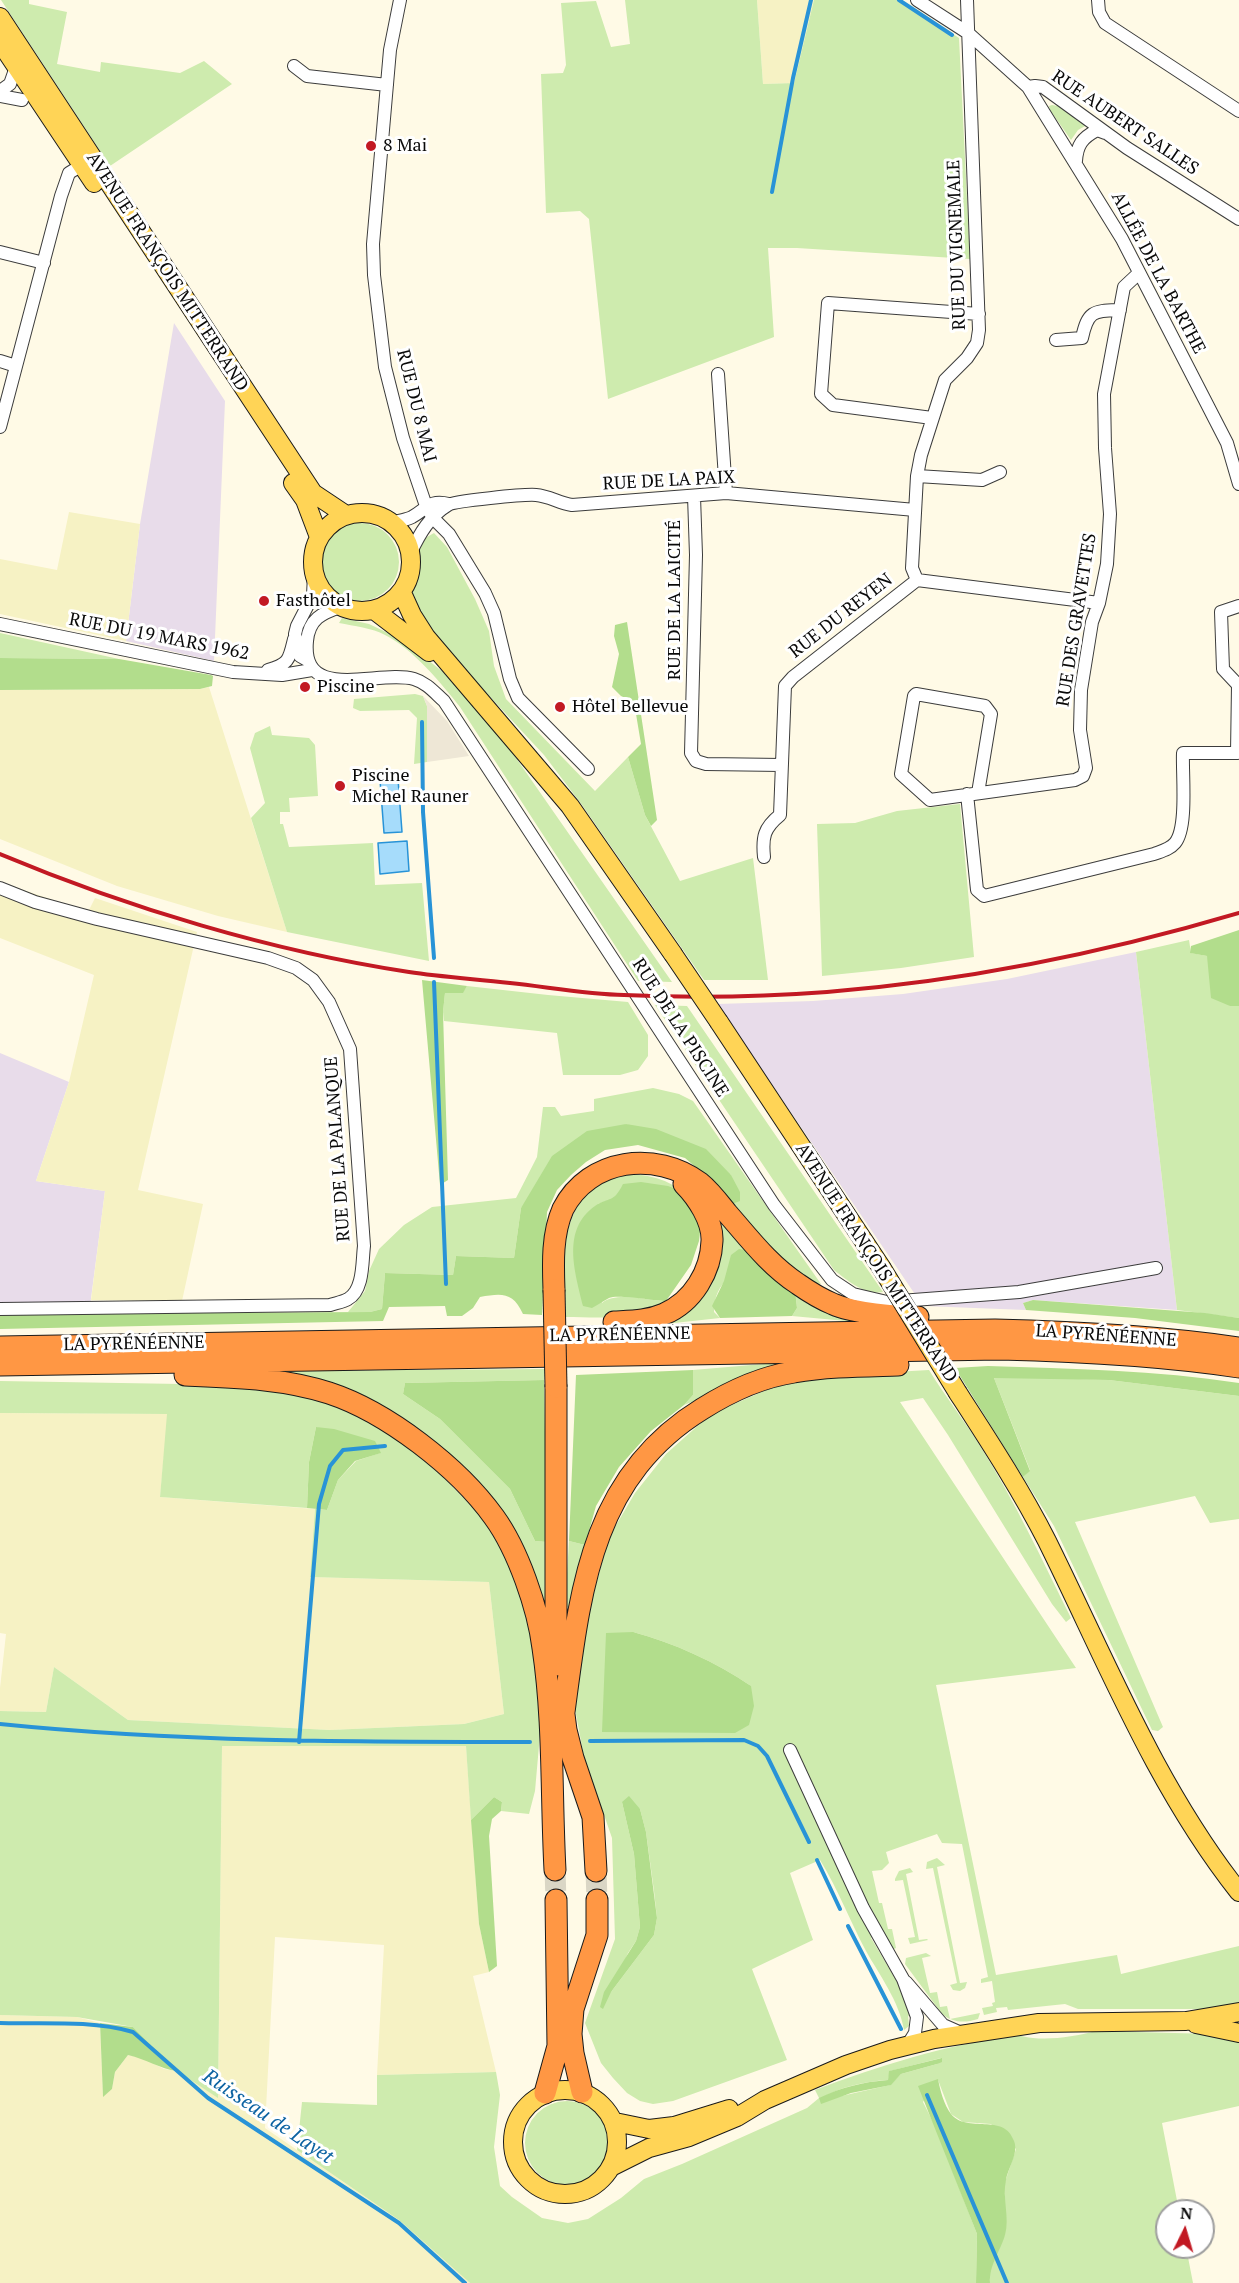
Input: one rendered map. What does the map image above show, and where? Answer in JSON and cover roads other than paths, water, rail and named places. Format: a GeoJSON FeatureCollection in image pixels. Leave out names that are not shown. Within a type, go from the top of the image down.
{"type":"FeatureCollection","features":[{"type":"Feature","properties":{"kind":"highway"},"geometry":{"type":"LineString","coordinates":[[555,1870],[556,1387],[553,1258],[558,1225],[572,1195],[594,1175],[608,1167],[626,1163],[657,1164],[687,1174],[702,1184],[761,1254],[796,1283],[835,1305],[893,1317],[962,1318],[995,1330]]}},
{"type":"Feature","properties":{"kind":"highway"},"geometry":{"type":"LineString","coordinates":[[516,1336],[538,1326],[640,1321],[665,1314],[686,1302],[702,1279],[709,1259],[712,1239],[703,1207],[694,1193],[657,1164]]}},
{"type":"Feature","properties":{"kind":"highway","name":"LA PYRÉNÉENNE"},"geometry":{"type":"LineString","coordinates":[[0,1347],[516,1336],[995,1330],[1120,1335],[1239,1348]]}},
{"type":"Feature","properties":{"kind":"highway"},"geometry":{"type":"LineString","coordinates":[[557,1709],[578,1605],[594,1546],[605,1519],[639,1462],[678,1424],[718,1399],[756,1382],[792,1372],[825,1368],[917,1364],[960,1350]]}},
{"type":"Feature","properties":{"kind":"highway","name":"LA PYRÉNÉENNE"},"geometry":{"type":"LineString","coordinates":[[0,1365],[960,1350],[1110,1353],[1190,1359],[1239,1367]]}},
{"type":"Feature","properties":{"kind":"highway"},"geometry":{"type":"LineString","coordinates":[[99,1364],[118,1373],[241,1378],[297,1385],[329,1393],[360,1406],[412,1438],[456,1474],[494,1517],[518,1561],[535,1610],[557,1709],[566,1730],[593,1817],[596,1870]]}},
{"type":"Feature","properties":{"kind":"highway"},"geometry":{"type":"LineString","coordinates":[[545,2093],[558,2046],[556,1900]]}},
{"type":"Feature","properties":{"kind":"highway"},"geometry":{"type":"LineString","coordinates":[[582,2092],[571,2034],[573,2009],[597,1935],[597,1900]]}},
{"type":"Feature","properties":{"kind":"main road","name":"AVENUE FRANÇOIS MITTERRAND"},"geometry":{"type":"LineString","coordinates":[[0,17],[313,493],[346,515]]}},
{"type":"Feature","properties":{"kind":"main road","name":"AVENUE FRANÇOIS MITTERRAND"},"geometry":{"type":"LineString","coordinates":[[0,42],[304,500],[319,537]]}},
{"type":"Feature","properties":{"kind":"main road"},"geometry":{"type":"LineString","coordinates":[[362,513],[378,515],[393,523],[401,531],[411,552],[412,566],[409,580],[402,593],[390,604],[374,610],[351,611],[340,607],[319,587],[314,574],[313,555],[319,537],[326,528],[346,515],[362,513]]}},
{"type":"Feature","properties":{"kind":"main road","name":"AVENUE FRANÇOIS MITTERRAND"},"geometry":{"type":"LineString","coordinates":[[402,593],[426,637],[570,806],[719,1022],[881,1267],[1004,1465],[1045,1539],[1130,1716],[1195,1828],[1238,1891]]}},
{"type":"Feature","properties":{"kind":"main road","name":"AVENUE FRANÇOIS MITTERRAND"},"geometry":{"type":"LineString","coordinates":[[374,610],[408,634],[458,676]]}},
{"type":"Feature","properties":{"kind":"main road"},"geometry":{"type":"LineString","coordinates":[[615,2122],[650,2129],[674,2126],[765,2100],[846,2065],[907,2046],[961,2033],[1058,2022],[1186,2021],[1239,2012]]}},
{"type":"Feature","properties":{"kind":"main road"},"geometry":{"type":"LineString","coordinates":[[1186,2021],[1239,2033]]}},
{"type":"Feature","properties":{"kind":"main road"},"geometry":{"type":"LineString","coordinates":[[564,2089],[582,2092],[603,2104],[615,2122],[618,2135],[617,2154],[613,2166],[598,2184],[578,2193],[564,2195],[549,2193],[524,2175],[513,2152],[514,2129],[522,2113],[545,2093],[564,2089]]}},
{"type":"Feature","properties":{"kind":"main road"},"geometry":{"type":"LineString","coordinates":[[613,2166],[649,2148],[689,2137],[737,2117],[765,2100]]}},
{"type":"Feature","properties":{"kind":"street","name":"RUE DU 8 MAI"},"geometry":{"type":"LineString","coordinates":[[400,0],[390,50],[373,244],[374,275],[385,367],[403,438],[426,506],[433,518],[449,534],[485,593],[494,614],[510,679],[518,698],[588,769]]}},
{"type":"Feature","properties":{"kind":"street","name":"RUE AUBERT SALLES"},"geometry":{"type":"LineString","coordinates":[[917,0],[968,33],[1028,87],[1043,87],[1106,133],[1239,219]]}},
{"type":"Feature","properties":{"kind":"street","name":"RUE DU VIGNEMALE"},"geometry":{"type":"LineString","coordinates":[[917,580],[912,568],[917,476],[932,418],[945,380],[967,358],[977,343],[980,330],[967,0]]}},
{"type":"Feature","properties":{"kind":"street"},"geometry":{"type":"LineString","coordinates":[[1098,0],[1099,12],[1105,23],[1239,111]]}},
{"type":"Feature","properties":{"kind":"street"},"geometry":{"type":"LineString","coordinates":[[294,66],[308,76],[387,85]]}},
{"type":"Feature","properties":{"kind":"street"},"geometry":{"type":"LineString","coordinates":[[0,91],[10,84],[16,67]]}},
{"type":"Feature","properties":{"kind":"street","name":"ALLÉE DE LA BARTHE"},"geometry":{"type":"LineString","coordinates":[[1028,87],[1076,161],[1122,239],[1227,443],[1238,476]]}},
{"type":"Feature","properties":{"kind":"street"},"geometry":{"type":"LineString","coordinates":[[0,96],[22,100]]}},
{"type":"Feature","properties":{"kind":"street"},"geometry":{"type":"LineString","coordinates":[[1076,161],[1077,147],[1085,137],[1096,130],[1106,133]]}},
{"type":"Feature","properties":{"kind":"street"},"geometry":{"type":"LineString","coordinates":[[0,427],[61,196],[69,158],[67,143]]}},
{"type":"Feature","properties":{"kind":"street"},"geometry":{"type":"LineString","coordinates":[[61,196],[69,173],[82,165]]}},
{"type":"Feature","properties":{"kind":"street"},"geometry":{"type":"LineString","coordinates":[[0,252],[44,263]]}},
{"type":"Feature","properties":{"kind":"street","name":"RUE DES GRAVETTES"},"geometry":{"type":"LineString","coordinates":[[972,794],[1075,780],[1083,776],[1086,768],[1080,730],[1081,690],[1092,622],[1099,603],[1107,564],[1110,514],[1104,394],[1124,287],[1139,273]]}},
{"type":"Feature","properties":{"kind":"street"},"geometry":{"type":"LineString","coordinates":[[932,418],[833,405],[821,394],[828,303],[979,314]]}},
{"type":"Feature","properties":{"kind":"street"},"geometry":{"type":"LineString","coordinates":[[1056,340],[1082,338],[1086,320],[1096,311],[1120,310]]}},
{"type":"Feature","properties":{"kind":"street"},"geometry":{"type":"LineString","coordinates":[[0,362],[16,366]]}},
{"type":"Feature","properties":{"kind":"street"},"geometry":{"type":"LineString","coordinates":[[718,374],[726,493]]}},
{"type":"Feature","properties":{"kind":"street"},"geometry":{"type":"LineString","coordinates":[[917,476],[982,480],[1000,472]]}},
{"type":"Feature","properties":{"kind":"street","name":"RUE DE LA PAIX"},"geometry":{"type":"LineString","coordinates":[[426,506],[440,501],[449,504],[536,495],[560,504],[572,505],[726,493],[915,510]]}},
{"type":"Feature","properties":{"kind":"street","name":"RUE DE LA LAICITÉ"},"geometry":{"type":"LineString","coordinates":[[694,496],[696,555],[691,753],[696,761],[706,764],[782,765]]}},
{"type":"Feature","properties":{"kind":"street"},"geometry":{"type":"LineString","coordinates":[[411,552],[422,529],[449,504]]}},
{"type":"Feature","properties":{"kind":"street"},"geometry":{"type":"LineString","coordinates":[[393,523],[411,518],[426,506]]}},
{"type":"Feature","properties":{"kind":"street"},"geometry":{"type":"LineString","coordinates":[[233,672],[266,671],[281,666],[289,660],[297,626],[313,595],[314,574]]}},
{"type":"Feature","properties":{"kind":"street","name":"RUE DU REYEN"},"geometry":{"type":"LineString","coordinates":[[764,857],[762,839],[765,829],[780,815],[785,686],[793,677],[917,580],[1099,603]]}},
{"type":"Feature","properties":{"kind":"street"},"geometry":{"type":"LineString","coordinates":[[972,794],[930,800],[901,774],[914,696],[920,693],[986,706],[991,714],[972,794],[977,890],[984,896],[1167,849],[1177,841],[1182,823],[1183,753],[1238,753],[1238,685],[1223,669],[1221,612],[1239,606]]}},
{"type":"Feature","properties":{"kind":"street"},"geometry":{"type":"LineString","coordinates":[[309,665],[307,635],[322,613],[340,607]]}},
{"type":"Feature","properties":{"kind":"street","name":"RUE DU 19 MARS 1962"},"geometry":{"type":"LineString","coordinates":[[0,624],[233,672],[282,675],[309,665]]}},
{"type":"Feature","properties":{"kind":"street"},"geometry":{"type":"LineString","coordinates":[[296,633],[300,656],[309,665]]}},
{"type":"Feature","properties":{"kind":"street","name":"RUE DE LA PISCINE"},"geometry":{"type":"LineString","coordinates":[[309,665],[332,679],[412,678],[426,683],[444,701],[774,1205],[832,1280],[853,1294],[887,1302],[1019,1292],[1156,1268]]}},
{"type":"Feature","properties":{"kind":"street","name":"RUE DE LA PALANQUE"},"geometry":{"type":"LineString","coordinates":[[0,888],[35,902],[97,919],[268,958],[296,968],[313,980],[329,1002],[350,1049],[364,1246],[361,1275],[356,1292],[350,1298],[330,1305],[0,1309]]}},
{"type":"Feature","properties":{"kind":"street"},"geometry":{"type":"LineString","coordinates":[[790,1750],[863,1908],[903,1979],[917,2017],[915,2033],[907,2046]]}},
{"type":"Feature","properties":{"kind":"street"},"geometry":{"type":"LineString","coordinates":[[903,1979],[943,2025],[961,2033]]}},
{"type":"Feature","properties":{"kind":"water"},"geometry":{"type":"Polygon","coordinates":[[[398,779],[402,832],[384,833],[380,780],[398,779]]]}},
{"type":"Feature","properties":{"kind":"water"},"geometry":{"type":"Polygon","coordinates":[[[407,841],[409,871],[380,874],[378,843],[407,841]]]}},
{"type":"Feature","properties":{"kind":"waterway"},"geometry":{"type":"LineString","coordinates":[[772,192],[793,78],[811,0]]}},
{"type":"Feature","properties":{"kind":"waterway"},"geometry":{"type":"LineString","coordinates":[[899,0],[952,35]]}},
{"type":"Feature","properties":{"kind":"waterway"},"geometry":{"type":"LineString","coordinates":[[422,722],[423,812],[434,958]]}},
{"type":"Feature","properties":{"kind":"waterway"},"geometry":{"type":"LineString","coordinates":[[434,982],[446,1284]]}},
{"type":"Feature","properties":{"kind":"waterway"},"geometry":{"type":"LineString","coordinates":[[299,1742],[319,1504],[330,1466],[343,1450],[385,1446]]}},
{"type":"Feature","properties":{"kind":"waterway"},"geometry":{"type":"LineString","coordinates":[[0,1724],[198,1738],[530,1742]]}},
{"type":"Feature","properties":{"kind":"waterway"},"geometry":{"type":"LineString","coordinates":[[590,1741],[744,1740],[758,1746],[767,1756],[809,1842]]}},
{"type":"Feature","properties":{"kind":"waterway"},"geometry":{"type":"LineString","coordinates":[[817,1860],[840,1909]]}},
{"type":"Feature","properties":{"kind":"waterway"},"geometry":{"type":"LineString","coordinates":[[848,1926],[901,2029]]}},
{"type":"Feature","properties":{"kind":"waterway","name":"Ruisseau de Layet"},"geometry":{"type":"LineString","coordinates":[[0,2023],[84,2024],[133,2032],[208,2098],[399,2223],[465,2283]]}},
{"type":"Feature","properties":{"kind":"waterway"},"geometry":{"type":"LineString","coordinates":[[927,2095],[1007,2283]]}},
{"type":"Feature","properties":{"kind":"tunnel"},"geometry":{"type":"LineString","coordinates":[[555,1870],[556,1900]]}},
{"type":"Feature","properties":{"kind":"tunnel"},"geometry":{"type":"LineString","coordinates":[[596,1871],[597,1900]]}},
{"type":"Feature","properties":{"kind":"railway"},"geometry":{"type":"LineString","coordinates":[[0,854],[150,910],[253,940],[305,952],[421,974],[581,992],[649,996],[776,995],[931,981],[1086,953],[1239,913]]}},
{"type":"Feature","properties":{"kind":"place","name":"8 Mai"},"geometry":{"type":"Point","coordinates":[371,146]}},
{"type":"Feature","properties":{"kind":"place","name":"Fasthôtel"},"geometry":{"type":"Point","coordinates":[264,601]}},
{"type":"Feature","properties":{"kind":"place","name":"Piscine"},"geometry":{"type":"Point","coordinates":[305,687]}},
{"type":"Feature","properties":{"kind":"place","name":"Hôtel Bellevue"},"geometry":{"type":"Point","coordinates":[560,707]}},
{"type":"Feature","properties":{"kind":"place","name":"Piscine Michel Rauner"},"geometry":{"type":"Point","coordinates":[340,786]}}]}
